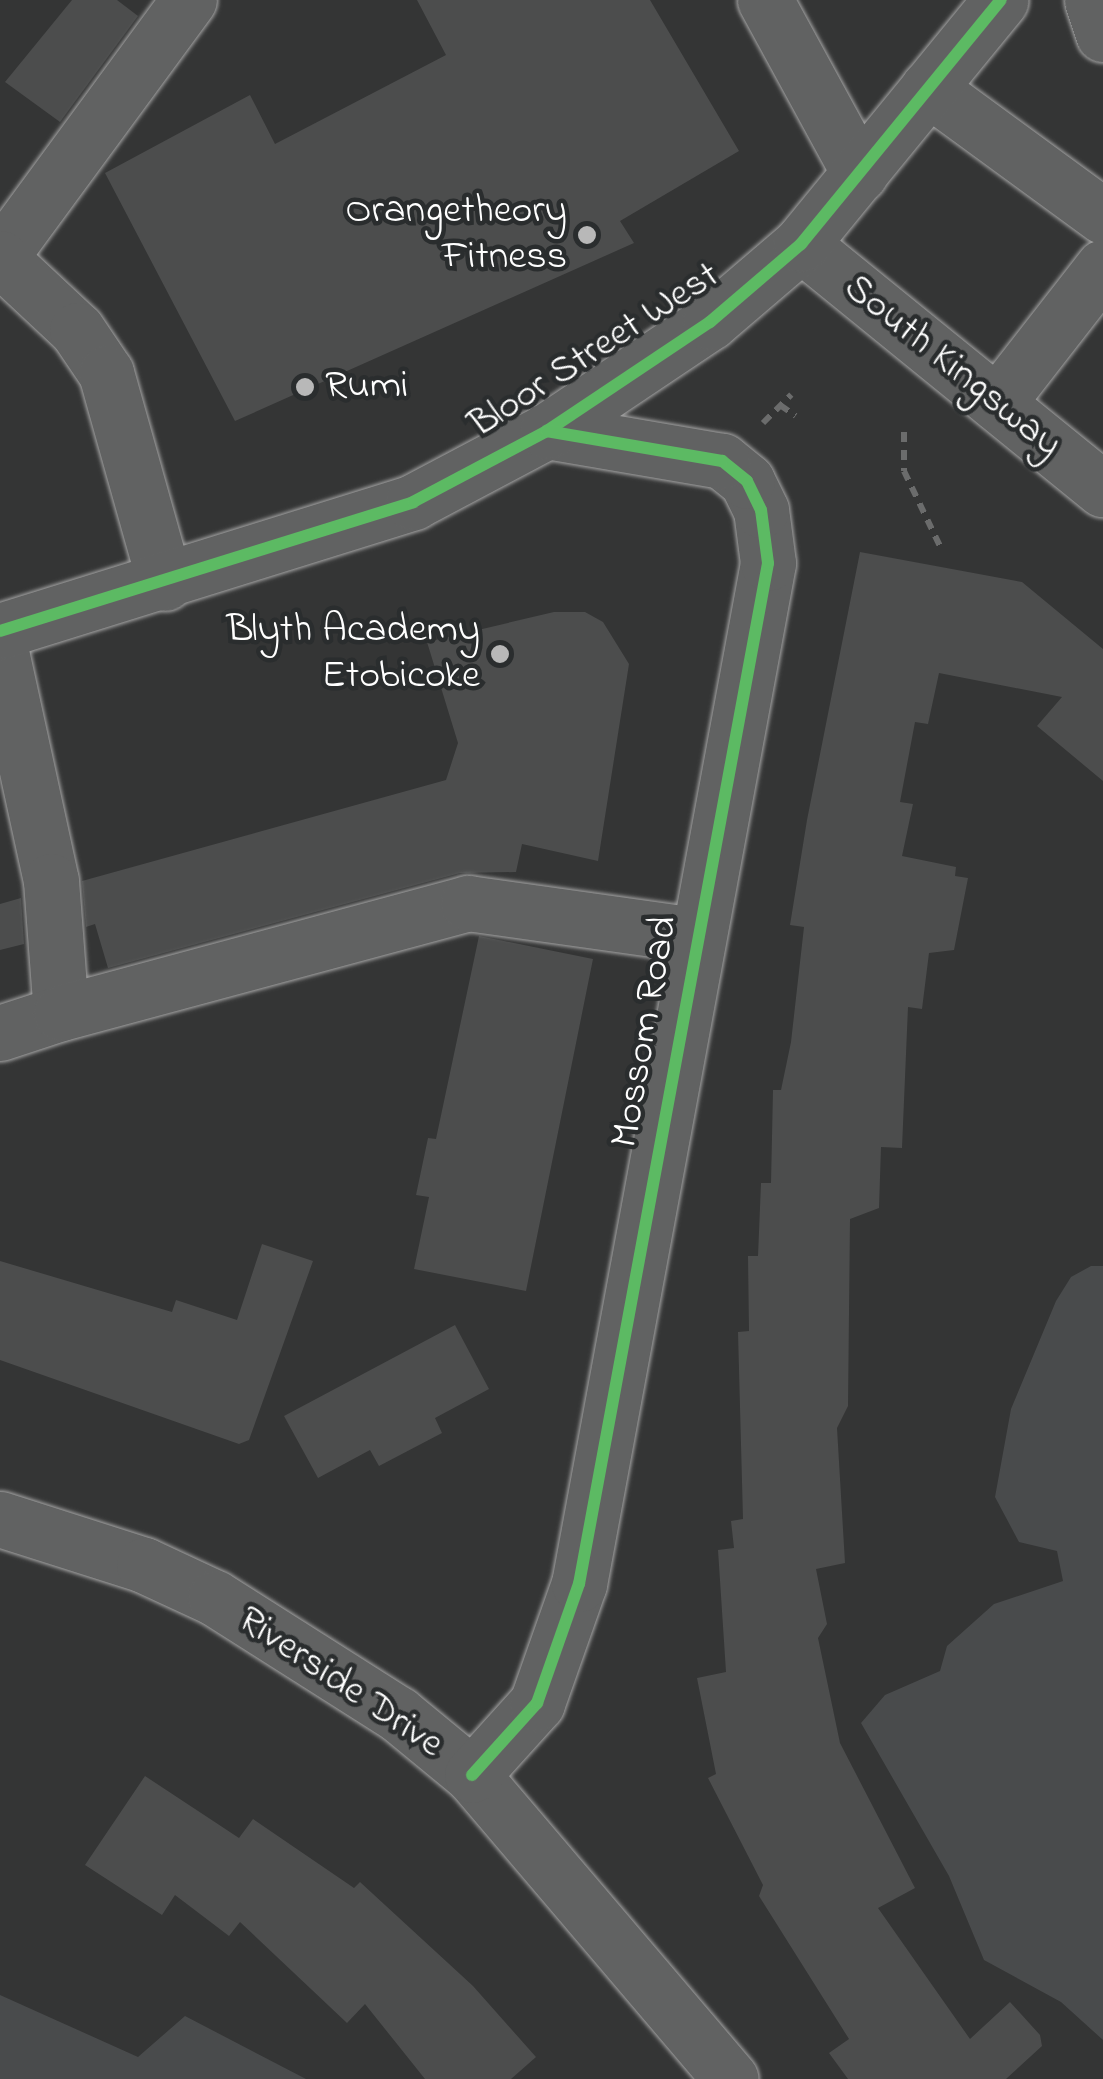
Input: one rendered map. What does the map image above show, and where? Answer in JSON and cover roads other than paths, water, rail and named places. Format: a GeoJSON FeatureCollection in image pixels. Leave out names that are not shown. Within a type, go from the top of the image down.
{"type":"FeatureCollection","features":[{"type":"Feature","properties":{"kind":"street"},"geometry":{"type":"LineString","coordinates":[[165,583],[106,373],[78,330],[0,258],[189,0]]}},
{"type":"Feature","properties":{"kind":"street"},"geometry":{"type":"LineString","coordinates":[[765,0],[860,174]]}},
{"type":"Feature","properties":{"kind":"street","name":"Bloor Street West"},"geometry":{"type":"LineString","coordinates":[[0,631],[165,583],[413,502],[547,431],[710,322],[802,244],[1001,0]]}},
{"type":"Feature","properties":{"kind":"street"},"geometry":{"type":"LineString","coordinates":[[1092,0],[1103,34]]}},
{"type":"Feature","properties":{"kind":"street"},"geometry":{"type":"LineString","coordinates":[[928,88],[1103,216]]}},
{"type":"Feature","properties":{"kind":"street","name":"South Kingsway"},"geometry":{"type":"LineString","coordinates":[[802,244],[1103,489]]}},
{"type":"Feature","properties":{"kind":"street"},"geometry":{"type":"LineString","coordinates":[[997,403],[1103,267]]}},
{"type":"Feature","properties":{"kind":"street","name":"Mossom Road"},"geometry":{"type":"LineString","coordinates":[[472,1775],[537,1702],[580,1584],[696,936],[768,563],[760,510],[747,481],[722,460],[547,431]]}},
{"type":"Feature","properties":{"kind":"street"},"geometry":{"type":"LineString","coordinates":[[0,646],[51,881],[61,1013]]}},
{"type":"Feature","properties":{"kind":"street"},"geometry":{"type":"LineString","coordinates":[[0,1033],[468,902],[696,936]]}},
{"type":"Feature","properties":{"kind":"street","name":"Riverside Drive"},"geometry":{"type":"LineString","coordinates":[[0,1519],[144,1565],[215,1598],[398,1714],[472,1775],[730,2079]]}},
{"type":"Feature","properties":{"kind":"place","name":"Orangetheory Fitness"},"geometry":{"type":"Point","coordinates":[587,235]}},
{"type":"Feature","properties":{"kind":"place","name":"Rumi"},"geometry":{"type":"Point","coordinates":[305,387]}},
{"type":"Feature","properties":{"kind":"place","name":"Blyth Academy Etobicoke"},"geometry":{"type":"Point","coordinates":[500,654]}}]}
